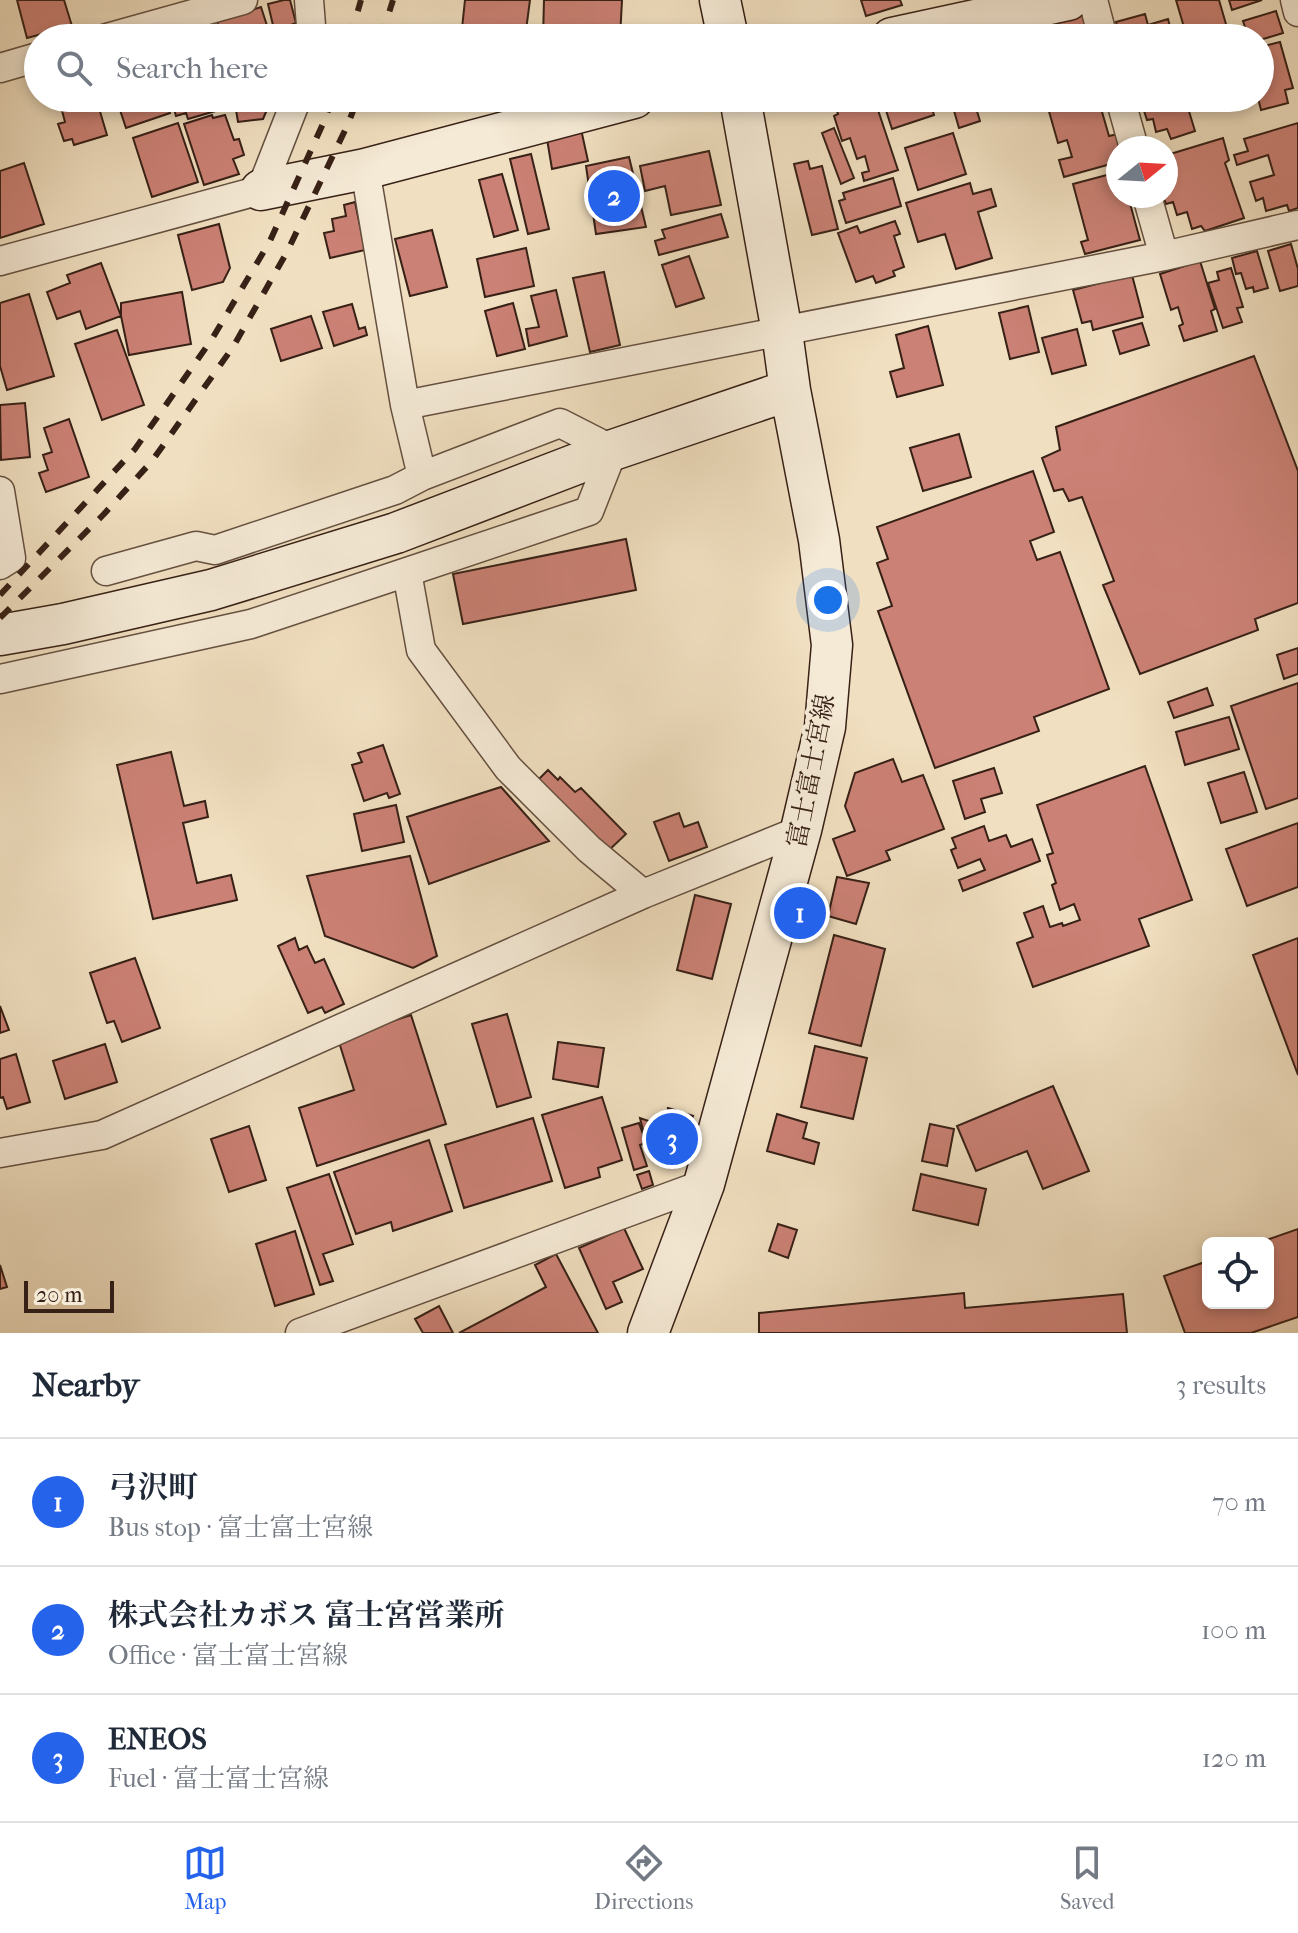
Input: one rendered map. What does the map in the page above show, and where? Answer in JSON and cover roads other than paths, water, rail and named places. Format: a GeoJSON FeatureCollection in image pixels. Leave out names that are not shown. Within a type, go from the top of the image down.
{"type":"FeatureCollection","features":[{"type":"Feature","properties":{"kind":"street"},"geometry":{"type":"LineString","coordinates":[[157,24],[243,0]]}},
{"type":"Feature","properties":{"kind":"street"},"geometry":{"type":"LineString","coordinates":[[309,0],[311,24]]}},
{"type":"Feature","properties":{"kind":"street"},"geometry":{"type":"LineString","coordinates":[[720,0],[725,24]]}},
{"type":"Feature","properties":{"kind":"street"},"geometry":{"type":"LineString","coordinates":[[956,24],[1065,0]]}},
{"type":"Feature","properties":{"kind":"street"},"geometry":{"type":"LineString","coordinates":[[1093,0],[1099,24]]}},
{"type":"Feature","properties":{"kind":"street"},"geometry":{"type":"LineString","coordinates":[[1295,0],[1298,12]]}},
{"type":"Feature","properties":{"kind":"street"},"geometry":{"type":"LineString","coordinates":[[0,68],[24,61]]}},
{"type":"Feature","properties":{"kind":"street"},"geometry":{"type":"LineString","coordinates":[[261,190],[292,112]]}},
{"type":"Feature","properties":{"kind":"street"},"geometry":{"type":"LineString","coordinates":[[0,261],[261,190],[365,169],[581,112]]}},
{"type":"Feature","properties":{"kind":"street","name":"富士富士宮線"},"geometry":{"type":"LineString","coordinates":[[648,1333],[704,1184],[801,830],[825,727],[832,645],[819,540],[743,112]]}},
{"type":"Feature","properties":{"kind":"street"},"geometry":{"type":"LineString","coordinates":[[1124,112],[1131,136]]}},
{"type":"Feature","properties":{"kind":"street"},"geometry":{"type":"LineString","coordinates":[[365,169],[405,405],[422,476]]}},
{"type":"Feature","properties":{"kind":"street"},"geometry":{"type":"LineString","coordinates":[[1150,208],[1164,256]]}},
{"type":"Feature","properties":{"kind":"street"},"geometry":{"type":"LineString","coordinates":[[405,405],[1164,256],[1298,225]]}},
{"type":"Feature","properties":{"kind":"street"},"geometry":{"type":"LineString","coordinates":[[0,635],[211,590],[396,533],[613,450],[790,390]]}},
{"type":"Feature","properties":{"kind":"street"},"geometry":{"type":"LineString","coordinates":[[106,571],[196,546],[215,550],[395,490],[422,476],[560,423],[613,450]]}},
{"type":"Feature","properties":{"kind":"street"},"geometry":{"type":"LineString","coordinates":[[0,679],[251,624],[589,511],[613,450]]}},
{"type":"Feature","properties":{"kind":"street"},"geometry":{"type":"LineString","coordinates":[[0,491],[11,558],[0,565]]}},
{"type":"Feature","properties":{"kind":"street"},"geometry":{"type":"LineString","coordinates":[[407,572],[421,650],[508,768],[589,849],[643,894]]}},
{"type":"Feature","properties":{"kind":"street"},"geometry":{"type":"LineString","coordinates":[[0,1153],[102,1135],[643,894],[801,830]]}},
{"type":"Feature","properties":{"kind":"street"},"geometry":{"type":"LineString","coordinates":[[300,1333],[704,1184]]}},
{"type":"Feature","properties":{"kind":"railway"},"geometry":{"type":"LineString","coordinates":[[354,24],[361,0]]}},
{"type":"Feature","properties":{"kind":"railway"},"geometry":{"type":"LineString","coordinates":[[385,24],[393,0]]}},
{"type":"Feature","properties":{"kind":"railway"},"geometry":{"type":"LineString","coordinates":[[0,595],[135,449],[212,339],[270,241],[328,112]]}},
{"type":"Feature","properties":{"kind":"railway"},"geometry":{"type":"LineString","coordinates":[[0,618],[152,461],[233,347],[287,252],[353,112]]}},
{"type":"Feature","properties":{"kind":"place","name":"株式会社カボス 富士宮営業所"},"geometry":{"type":"Point","coordinates":[614,196]}},
{"type":"Feature","properties":{"kind":"place","name":"弓沢町"},"geometry":{"type":"Point","coordinates":[800,913]}},
{"type":"Feature","properties":{"kind":"place","name":"ENEOS"},"geometry":{"type":"Point","coordinates":[672,1139]}}]}
